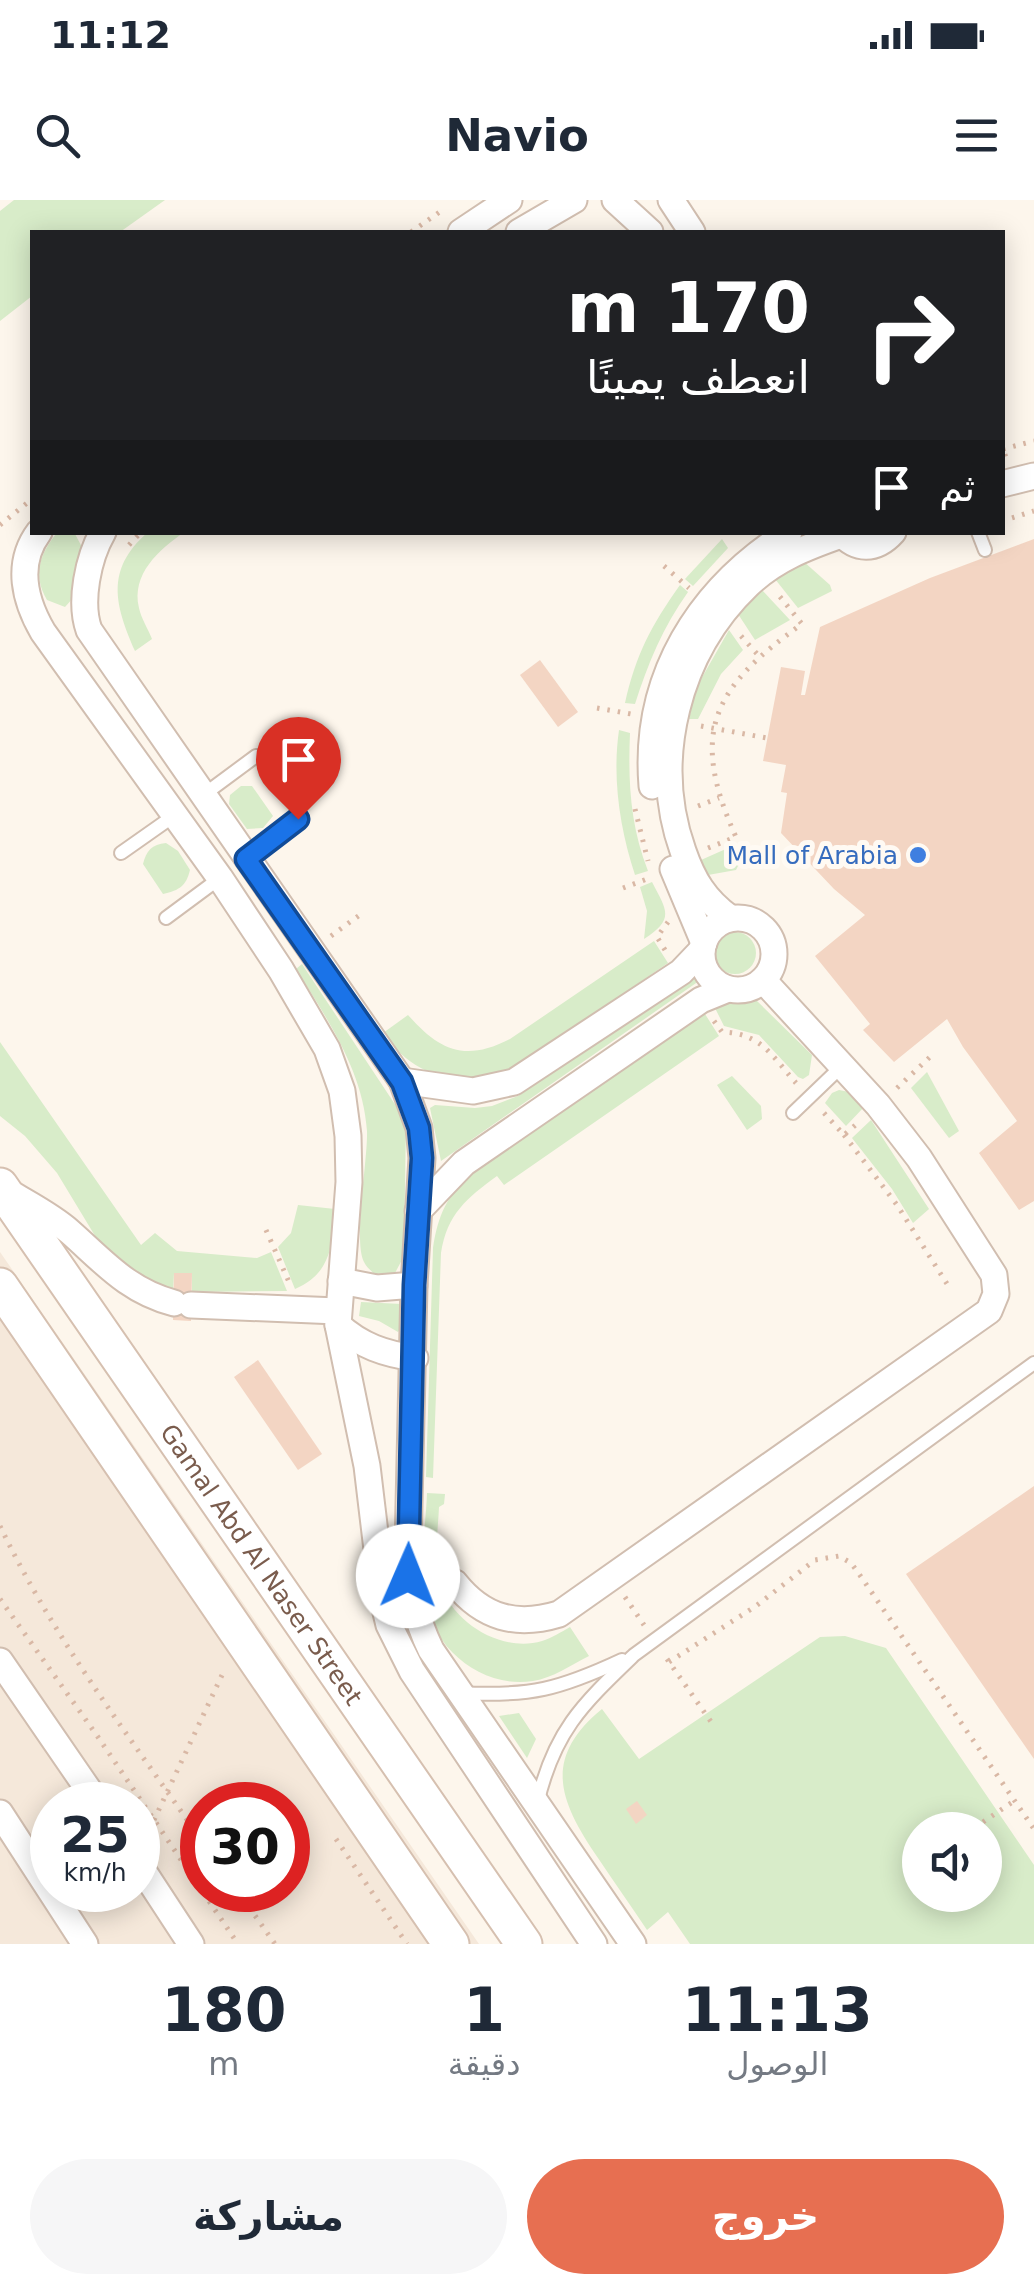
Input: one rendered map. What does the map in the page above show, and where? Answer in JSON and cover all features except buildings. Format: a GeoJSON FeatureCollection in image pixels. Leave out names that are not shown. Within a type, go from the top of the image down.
{"type":"FeatureCollection","features":[{"type":"Feature","properties":{"kind":"main road","name":"Gamal Abd Al Naser Street"},"geometry":{"type":"LineString","coordinates":[[0,1187],[524,1944]]}},
{"type":"Feature","properties":{"kind":"main road"},"geometry":{"type":"LineString","coordinates":[[0,1286],[451,1944]]}},
{"type":"Feature","properties":{"kind":"street"},"geometry":{"type":"LineString","coordinates":[[464,230],[509,200]]}},
{"type":"Feature","properties":{"kind":"street"},"geometry":{"type":"LineString","coordinates":[[522,230],[574,200]]}},
{"type":"Feature","properties":{"kind":"street"},"geometry":{"type":"LineString","coordinates":[[614,200],[648,230]]}},
{"type":"Feature","properties":{"kind":"street"},"geometry":{"type":"LineString","coordinates":[[672,200],[691,230]]}},
{"type":"Feature","properties":{"kind":"street"},"geometry":{"type":"LineString","coordinates":[[1005,465],[1034,458]]}},
{"type":"Feature","properties":{"kind":"street"},"geometry":{"type":"LineString","coordinates":[[1005,483],[1034,476]]}},
{"type":"Feature","properties":{"kind":"street"},"geometry":{"type":"LineString","coordinates":[[38,535],[27,557],[24,584],[30,608],[43,632],[220,878],[327,1048],[342,1091],[348,1136],[349,1182],[337,1318],[367,1466],[383,1600],[394,1637],[412,1672],[594,1944]]}},
{"type":"Feature","properties":{"kind":"street"},"geometry":{"type":"LineString","coordinates":[[728,988],[708,974],[703,946],[662,839],[651,773],[656,718],[682,642],[706,602],[750,559],[785,535]]}},
{"type":"Feature","properties":{"kind":"street"},"geometry":{"type":"LineString","coordinates":[[418,1212],[444,1180],[481,1151],[701,1000],[728,988],[747,989],[763,980],[775,956],[773,943],[756,922],[730,918],[704,895],[685,857],[670,803],[668,764],[673,721],[699,649],[720,616],[761,573],[800,549],[837,535]]}},
{"type":"Feature","properties":{"kind":"street"},"geometry":{"type":"LineString","coordinates":[[841,535],[850,542],[870,547],[881,544],[890,535]]}},
{"type":"Feature","properties":{"kind":"street"},"geometry":{"type":"LineString","coordinates":[[97,536],[83,608],[95,639],[402,1082],[419,1128],[422,1158],[414,1285],[408,1576],[420,1626],[431,1650],[633,1944]]}},
{"type":"Feature","properties":{"kind":"street"},"geometry":{"type":"LineString","coordinates":[[43,632],[64,625],[83,608]]}},
{"type":"Feature","properties":{"kind":"street"},"geometry":{"type":"LineString","coordinates":[[402,1082],[473,1090],[514,1082],[681,972],[710,932],[730,918]]}},
{"type":"Feature","properties":{"kind":"street"},"geometry":{"type":"LineString","coordinates":[[454,1583],[467,1598],[501,1618],[520,1621],[559,1614],[989,1311],[996,1294],[994,1275],[919,1158],[843,1065],[763,980]]}},
{"type":"Feature","properties":{"kind":"street"},"geometry":{"type":"LineString","coordinates":[[0,1187],[68,1230],[124,1282],[154,1298],[182,1304],[302,1310],[337,1318],[370,1348],[415,1358]]}},
{"type":"Feature","properties":{"kind":"street"},"geometry":{"type":"LineString","coordinates":[[341,1281],[378,1288],[414,1285]]}},
{"type":"Feature","properties":{"kind":"street"},"geometry":{"type":"LineString","coordinates":[[0,1660],[83,1782]]}},
{"type":"Feature","properties":{"kind":"street"},"geometry":{"type":"LineString","coordinates":[[0,1812],[85,1944]]}},
{"type":"Feature","properties":{"kind":"street"},"geometry":{"type":"LineString","coordinates":[[160,1897],[191,1944]]}},
{"type":"Feature","properties":{"kind":"lane"},"geometry":{"type":"LineString","coordinates":[[979,535],[985,550]]}},
{"type":"Feature","properties":{"kind":"lane"},"geometry":{"type":"LineString","coordinates":[[202,796],[256,756]]}},
{"type":"Feature","properties":{"kind":"lane"},"geometry":{"type":"LineString","coordinates":[[121,854],[176,815]]}},
{"type":"Feature","properties":{"kind":"lane"},"geometry":{"type":"LineString","coordinates":[[246,859],[298,819]]}},
{"type":"Feature","properties":{"kind":"lane"},"geometry":{"type":"LineString","coordinates":[[166,918],[220,878]]}},
{"type":"Feature","properties":{"kind":"lane"},"geometry":{"type":"LineString","coordinates":[[792,1113],[843,1065]]}},
{"type":"Feature","properties":{"kind":"lane"},"geometry":{"type":"LineString","coordinates":[[536,1806],[545,1767],[557,1741],[592,1696],[634,1654],[1034,1363]]}},
{"type":"Feature","properties":{"kind":"lane"},"geometry":{"type":"LineString","coordinates":[[460,1693],[526,1694],[554,1689],[634,1654]]}},
{"type":"Feature","properties":{"kind":"path"},"geometry":{"type":"LineString","coordinates":[[414,230],[442,211]]}},
{"type":"Feature","properties":{"kind":"path"},"geometry":{"type":"LineString","coordinates":[[1005,449],[1034,441]]}},
{"type":"Feature","properties":{"kind":"path"},"geometry":{"type":"LineString","coordinates":[[0,526],[30,501]]}},
{"type":"Feature","properties":{"kind":"path"},"geometry":{"type":"LineString","coordinates":[[1005,520],[1034,510]]}},
{"type":"Feature","properties":{"kind":"path"},"geometry":{"type":"LineString","coordinates":[[685,857],[736,837],[718,798],[713,776],[712,728],[745,671],[802,624],[761,573]]}},
{"type":"Feature","properties":{"kind":"path"},"geometry":{"type":"LineString","coordinates":[[624,888],[655,876]]}},
{"type":"Feature","properties":{"kind":"path"},"geometry":{"type":"LineString","coordinates":[[844,1135],[897,1205],[949,1287]]}},
{"type":"Feature","properties":{"kind":"path"},"geometry":{"type":"LineString","coordinates":[[266,1230],[302,1310]]}},
{"type":"Feature","properties":{"kind":"path"},"geometry":{"type":"LineString","coordinates":[[0,1526],[19,1567],[70,1652],[180,1810]]}},
{"type":"Feature","properties":{"kind":"path"},"geometry":{"type":"LineString","coordinates":[[669,1662],[756,1606],[815,1560],[839,1556],[858,1571],[1034,1830]]}},
{"type":"Feature","properties":{"kind":"path"},"geometry":{"type":"LineString","coordinates":[[0,1599],[128,1782]]}},
{"type":"Feature","properties":{"kind":"path"},"geometry":{"type":"LineString","coordinates":[[160,1807],[224,1673]]}},
{"type":"Feature","properties":{"kind":"path"},"geometry":{"type":"LineString","coordinates":[[998,1812],[1014,1801]]}},
{"type":"Feature","properties":{"kind":"path"},"geometry":{"type":"LineString","coordinates":[[160,1829],[238,1944]]}},
{"type":"Feature","properties":{"kind":"path"},"geometry":{"type":"LineString","coordinates":[[252,1912],[275,1944]]}},
{"type":"Feature","properties":{"kind":"shaded area"},"geometry":{"type":"Polygon","coordinates":[[[0,1252],[479,1944],[0,1944],[0,1252]]]}},
{"type":"Feature","properties":{"kind":"green space"},"geometry":{"type":"Polygon","coordinates":[[[14,200],[165,200],[123,230],[30,230],[30,298],[0,321],[0,211],[14,200]]]}},
{"type":"Feature","properties":{"kind":"green space"},"geometry":{"type":"Polygon","coordinates":[[[56,535],[76,535],[82,547],[73,598],[65,607],[47,600],[42,591],[39,573],[46,548],[56,535]]]}},
{"type":"Feature","properties":{"kind":"green space"},"geometry":{"type":"Polygon","coordinates":[[[145,535],[180,535],[156,555],[139,584],[139,608],[152,639],[135,651],[118,589],[119,574],[145,535]]]}},
{"type":"Feature","properties":{"kind":"green space"},"geometry":{"type":"Polygon","coordinates":[[[722,539],[728,548],[693,586],[685,579],[722,539]]]}},
{"type":"Feature","properties":{"kind":"green space"},"geometry":{"type":"Polygon","coordinates":[[[803,561],[832,591],[798,608],[775,579],[803,561]]]}},
{"type":"Feature","properties":{"kind":"green space"},"geometry":{"type":"Polygon","coordinates":[[[680,585],[688,592],[657,646],[635,704],[625,703],[646,641],[680,585]]]}},
{"type":"Feature","properties":{"kind":"green space"},"geometry":{"type":"Polygon","coordinates":[[[762,590],[790,620],[755,640],[738,614],[762,590]]]}},
{"type":"Feature","properties":{"kind":"green space"},"geometry":{"type":"Polygon","coordinates":[[[729,630],[743,650],[721,674],[698,719],[689,719],[696,688],[729,630]]]}},
{"type":"Feature","properties":{"kind":"green space"},"geometry":{"type":"Polygon","coordinates":[[[619,730],[630,733],[632,803],[648,871],[635,875],[619,804],[619,730]]]}},
{"type":"Feature","properties":{"kind":"green space"},"geometry":{"type":"Polygon","coordinates":[[[241,786],[252,786],[273,816],[263,828],[247,829],[229,804],[230,795],[241,786]]]}},
{"type":"Feature","properties":{"kind":"green space"},"geometry":{"type":"Polygon","coordinates":[[[166,843],[178,851],[190,870],[181,886],[163,894],[143,864],[150,849],[166,843]]]}},
{"type":"Feature","properties":{"kind":"green space"},"geometry":{"type":"Polygon","coordinates":[[[728,848],[740,862],[736,870],[708,875],[701,860],[728,848]]]}},
{"type":"Feature","properties":{"kind":"green space"},"geometry":{"type":"Polygon","coordinates":[[[652,882],[665,914],[660,926],[644,939],[647,911],[640,887],[652,882]]]}},
{"type":"Feature","properties":{"kind":"green space"},"geometry":{"type":"Polygon","coordinates":[[[735,932],[750,938],[756,953],[750,968],[735,974],[720,968],[714,953],[720,938],[735,932]]]}},
{"type":"Feature","properties":{"kind":"green space"},"geometry":{"type":"Polygon","coordinates":[[[654,941],[668,963],[512,1070],[475,1079],[440,1076],[409,1061],[383,1033],[408,1015],[431,1037],[454,1049],[494,1046],[654,941]]]}},
{"type":"Feature","properties":{"kind":"green space"},"geometry":{"type":"Polygon","coordinates":[[[302,964],[406,1121],[404,1256],[395,1273],[374,1274],[364,1262],[360,1237],[367,1144],[364,1109],[342,1046],[296,969],[302,964]]]}},
{"type":"Feature","properties":{"kind":"green space"},"geometry":{"type":"Polygon","coordinates":[[[695,976],[699,981],[441,1161],[430,1108],[492,1106],[518,1096],[695,976]]]}},
{"type":"Feature","properties":{"kind":"green space"},"geometry":{"type":"Polygon","coordinates":[[[735,999],[757,1001],[812,1055],[809,1075],[798,1077],[759,1035],[724,1026],[715,1008],[735,999]]]}},
{"type":"Feature","properties":{"kind":"green space"},"geometry":{"type":"Polygon","coordinates":[[[705,1014],[719,1036],[504,1185],[497,1176],[453,1217],[441,1253],[433,1478],[426,1477],[433,1248],[450,1197],[473,1172],[705,1014]]]}},
{"type":"Feature","properties":{"kind":"green space"},"geometry":{"type":"Polygon","coordinates":[[[0,1042],[141,1245],[155,1233],[177,1251],[257,1258],[271,1252],[287,1291],[192,1292],[192,1274],[174,1273],[173,1294],[159,1292],[106,1254],[57,1173],[25,1136],[0,1116],[0,1042]]]}},
{"type":"Feature","properties":{"kind":"green space"},"geometry":{"type":"Polygon","coordinates":[[[927,1072],[959,1131],[949,1138],[911,1088],[927,1072]]]}},
{"type":"Feature","properties":{"kind":"green space"},"geometry":{"type":"Polygon","coordinates":[[[732,1076],[761,1106],[762,1119],[747,1130],[717,1085],[732,1076]]]}},
{"type":"Feature","properties":{"kind":"green space"},"geometry":{"type":"Polygon","coordinates":[[[839,1090],[849,1092],[864,1107],[846,1126],[825,1103],[839,1090]]]}},
{"type":"Feature","properties":{"kind":"green space"},"geometry":{"type":"Polygon","coordinates":[[[871,1120],[929,1209],[913,1223],[852,1138],[871,1120]]]}},
{"type":"Feature","properties":{"kind":"green space"},"geometry":{"type":"Polygon","coordinates":[[[298,1205],[335,1209],[331,1246],[323,1266],[295,1289],[278,1247],[291,1233],[298,1205]]]}},
{"type":"Feature","properties":{"kind":"green space"},"geometry":{"type":"Polygon","coordinates":[[[361,1302],[402,1304],[401,1328],[398,1332],[359,1316],[361,1302]]]}},
{"type":"Feature","properties":{"kind":"green space"},"geometry":{"type":"Polygon","coordinates":[[[427,1493],[445,1494],[444,1504],[439,1507],[437,1566],[441,1585],[456,1611],[481,1632],[511,1643],[542,1641],[570,1627],[589,1656],[548,1677],[513,1682],[477,1671],[447,1646],[436,1631],[423,1594],[427,1493]]]}},
{"type":"Feature","properties":{"kind":"green space"},"geometry":{"type":"Polygon","coordinates":[[[845,1636],[886,1648],[998,1812],[902,1812],[902,1912],[1002,1912],[1002,1818],[1034,1865],[1034,1944],[690,1944],[668,1912],[647,1930],[585,1838],[566,1799],[563,1781],[570,1746],[602,1709],[639,1759],[820,1637],[845,1636]]]}},
{"type":"Feature","properties":{"kind":"green space"},"geometry":{"type":"Polygon","coordinates":[[[519,1713],[536,1739],[527,1758],[499,1716],[519,1713]]]}},
{"type":"Feature","properties":{"kind":"place","name":"Mall of Arabia"},"geometry":{"type":"Point","coordinates":[918,855]}},
{"type":"Feature","properties":{"kind":"route"},"geometry":{"type":"LineString","coordinates":[[298,819],[246,859],[402,1082],[419,1128],[422,1158],[414,1285],[408,1576]]}}]}
